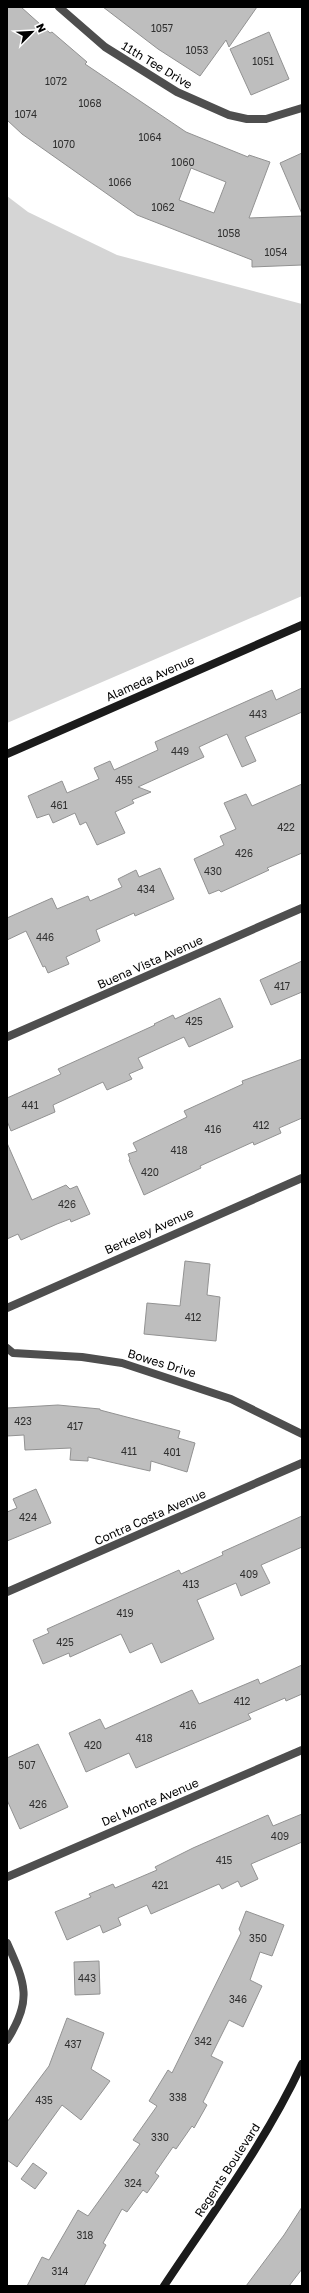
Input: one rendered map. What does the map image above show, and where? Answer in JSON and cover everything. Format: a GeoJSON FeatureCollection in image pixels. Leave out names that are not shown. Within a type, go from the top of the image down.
{"type":"FeatureCollection","features":[{"type":"Feature","properties":{"kind":"street","name":"11th Tee Drive"},"geometry":{"type":"LineString","coordinates":[[59,7],[106,47],[177,92],[228,115],[247,119],[266,119],[302,108]]}},
{"type":"Feature","properties":{"kind":"street","name":"Alameda Avenue"},"geometry":{"type":"LineString","coordinates":[[7,754],[302,625]]}},
{"type":"Feature","properties":{"kind":"street","name":"Buena Vista Avenue"},"geometry":{"type":"LineString","coordinates":[[7,1037],[302,908]]}},
{"type":"Feature","properties":{"kind":"street","name":"Berkeley Avenue"},"geometry":{"type":"LineString","coordinates":[[7,1308],[302,1178]]}},
{"type":"Feature","properties":{"kind":"street","name":"Bowes Drive"},"geometry":{"type":"LineString","coordinates":[[7,1348],[13,1353],[82,1357],[122,1363],[231,1399],[302,1434]]}},
{"type":"Feature","properties":{"kind":"street","name":"Contra Costa Avenue"},"geometry":{"type":"LineString","coordinates":[[7,1592],[302,1463]]}},
{"type":"Feature","properties":{"kind":"street","name":"Del Monte Avenue"},"geometry":{"type":"LineString","coordinates":[[7,1877],[302,1750]]}},
{"type":"Feature","properties":{"kind":"street"},"geometry":{"type":"LineString","coordinates":[[7,1943],[17,1966],[24,1997],[18,2021],[7,2040]]}},
{"type":"Feature","properties":{"kind":"street","name":"Regents Boulevard"},"geometry":{"type":"LineString","coordinates":[[164,2286],[254,2154],[287,2095],[302,2064]]}},
{"type":"Feature","properties":{"kind":"shaded area"},"geometry":{"type":"Polygon","coordinates":[[[7,196],[28,212],[117,255],[302,304],[302,596],[7,723],[7,196]]]}},
{"type":"Feature","properties":{"kind":"building"},"geometry":{"type":"Polygon","coordinates":[[[7,7],[21,7],[50,33],[52,32],[87,62],[85,64],[186,132],[248,157],[249,155],[270,162],[249,218],[302,216],[302,265],[252,267],[252,260],[137,215],[22,134],[7,120],[7,7]],[[191,168],[179,200],[214,213],[226,182],[191,168]]]}},
{"type":"Feature","properties":{"kind":"building"},"geometry":{"type":"Polygon","coordinates":[[[103,7],[257,7],[229,47],[226,40],[200,76],[158,49],[103,7]]]}},
{"type":"Feature","properties":{"kind":"building"},"geometry":{"type":"Polygon","coordinates":[[[269,32],[289,79],[251,95],[230,49],[269,32]]]}},
{"type":"Feature","properties":{"kind":"building"},"geometry":{"type":"Polygon","coordinates":[[[302,153],[302,214],[280,163],[302,153]]]}},
{"type":"Feature","properties":{"kind":"building"},"geometry":{"type":"Polygon","coordinates":[[[302,688],[302,712],[245,737],[256,761],[242,767],[227,734],[199,747],[204,757],[138,787],[151,792],[132,800],[134,803],[115,812],[125,833],[97,845],[86,822],[80,825],[75,813],[53,823],[49,814],[37,818],[28,796],[62,781],[67,793],[99,779],[94,768],[110,761],[114,770],[158,750],[155,742],[272,690],[276,700],[302,688]]]}},
{"type":"Feature","properties":{"kind":"building"},"geometry":{"type":"Polygon","coordinates":[[[302,784],[302,853],[267,868],[269,870],[221,892],[219,890],[209,894],[194,859],[224,845],[220,836],[236,829],[224,803],[246,794],[252,806],[302,784]]]}},
{"type":"Feature","properties":{"kind":"building"},"geometry":{"type":"Polygon","coordinates":[[[160,868],[174,899],[135,916],[134,913],[96,930],[100,941],[66,957],[69,964],[48,973],[45,966],[43,967],[26,931],[7,940],[7,918],[52,898],[57,909],[88,896],[90,901],[122,887],[118,879],[136,870],[139,877],[160,868]]]}},
{"type":"Feature","properties":{"kind":"building"},"geometry":{"type":"Polygon","coordinates":[[[302,961],[302,992],[271,1005],[260,980],[302,961]]]}},
{"type":"Feature","properties":{"kind":"building"},"geometry":{"type":"Polygon","coordinates":[[[220,998],[233,1027],[189,1047],[184,1037],[138,1058],[143,1068],[129,1074],[132,1079],[107,1090],[103,1082],[53,1105],[55,1112],[11,1131],[7,1121],[7,1098],[61,1074],[58,1069],[155,1025],[154,1024],[173,1015],[175,1019],[220,998]]]}},
{"type":"Feature","properties":{"kind":"building"},"geometry":{"type":"Polygon","coordinates":[[[302,1059],[302,1118],[279,1128],[281,1133],[254,1145],[253,1142],[200,1166],[201,1168],[144,1195],[129,1160],[128,1154],[137,1151],[133,1143],[187,1117],[184,1111],[243,1084],[242,1081],[302,1059]]]}},
{"type":"Feature","properties":{"kind":"building"},"geometry":{"type":"Polygon","coordinates":[[[7,1143],[32,1200],[66,1185],[70,1189],[77,1186],[90,1214],[71,1222],[70,1219],[21,1240],[18,1234],[7,1239],[7,1143]]]}},
{"type":"Feature","properties":{"kind":"building"},"geometry":{"type":"Polygon","coordinates":[[[185,1261],[210,1264],[207,1295],[220,1297],[216,1341],[144,1334],[147,1303],[180,1306],[185,1261]]]}},
{"type":"Feature","properties":{"kind":"building"},"geometry":{"type":"Polygon","coordinates":[[[58,1405],[100,1409],[180,1431],[178,1438],[195,1443],[187,1472],[151,1461],[150,1471],[88,1457],[88,1461],[70,1460],[71,1448],[25,1450],[24,1435],[7,1436],[7,1408],[58,1405]]]}},
{"type":"Feature","properties":{"kind":"building"},"geometry":{"type":"Polygon","coordinates":[[[36,1489],[51,1523],[7,1541],[7,1512],[17,1508],[13,1499],[36,1489]]]}},
{"type":"Feature","properties":{"kind":"building"},"geometry":{"type":"Polygon","coordinates":[[[302,1516],[302,1547],[261,1565],[270,1583],[241,1596],[236,1583],[197,1600],[214,1639],[161,1663],[152,1643],[130,1653],[121,1634],[70,1657],[69,1653],[43,1664],[33,1640],[49,1633],[47,1629],[179,1570],[181,1574],[223,1555],[222,1552],[302,1516]]]}},
{"type":"Feature","properties":{"kind":"building"},"geometry":{"type":"Polygon","coordinates":[[[302,1665],[302,1694],[286,1701],[285,1698],[248,1714],[251,1719],[136,1768],[129,1753],[86,1772],[69,1733],[100,1719],[105,1729],[192,1690],[199,1704],[258,1679],[260,1684],[302,1665]]]}},
{"type":"Feature","properties":{"kind":"building"},"geometry":{"type":"Polygon","coordinates":[[[38,1744],[68,1807],[20,1829],[7,1800],[7,1758],[38,1744]]]}},
{"type":"Feature","properties":{"kind":"building"},"geometry":{"type":"Polygon","coordinates":[[[302,1814],[302,1842],[251,1864],[258,1879],[241,1887],[238,1881],[222,1889],[219,1884],[151,1914],[147,1905],[118,1918],[121,1925],[103,1933],[100,1925],[67,1940],[55,1912],[91,1897],[89,1894],[113,1884],[115,1888],[157,1870],[155,1867],[193,1848],[268,1815],[273,1826],[302,1814]]]}},
{"type":"Feature","properties":{"kind":"building"},"geometry":{"type":"Polygon","coordinates":[[[246,1911],[284,1925],[272,1956],[260,1952],[250,1980],[262,1986],[243,2027],[229,2020],[211,2056],[223,2062],[203,2102],[207,2105],[194,2128],[192,2126],[176,2149],[173,2147],[155,2173],[159,2176],[147,2193],[143,2190],[127,2212],[122,2209],[103,2243],[106,2245],[84,2286],[27,2286],[42,2257],[49,2260],[78,2210],[88,2216],[140,2144],[133,2140],[157,2106],[149,2101],[168,2070],[172,2073],[241,1933],[239,1929],[246,1911]]]}},
{"type":"Feature","properties":{"kind":"building"},"geometry":{"type":"Polygon","coordinates":[[[99,1961],[100,1994],[75,1995],[74,1962],[99,1961]]]}},
{"type":"Feature","properties":{"kind":"building"},"geometry":{"type":"Polygon","coordinates":[[[67,2018],[104,2033],[91,2069],[110,2081],[81,2120],[62,2105],[17,2167],[7,2160],[7,2122],[49,2066],[67,2018]]]}},
{"type":"Feature","properties":{"kind":"building"},"geometry":{"type":"Polygon","coordinates":[[[33,2163],[47,2173],[35,2189],[21,2179],[33,2163]]]}},
{"type":"Feature","properties":{"kind":"building"},"geometry":{"type":"Polygon","coordinates":[[[302,2207],[302,2269],[289,2286],[246,2286],[284,2235],[302,2207]]]}}]}
